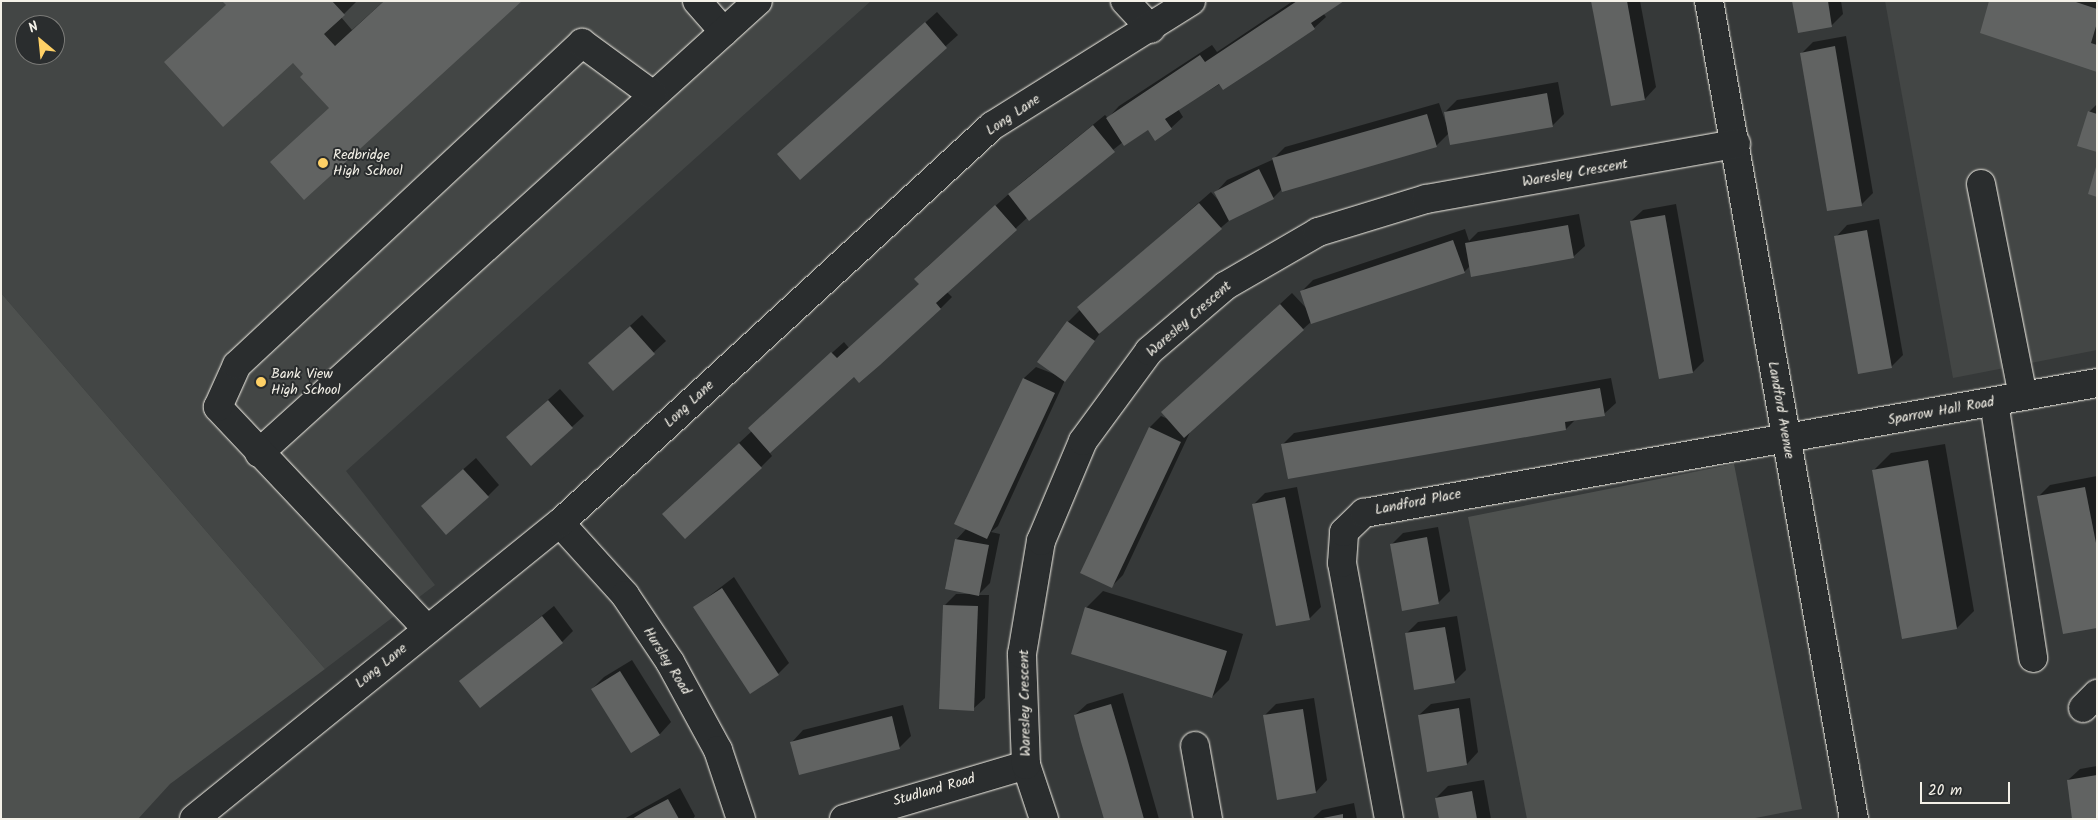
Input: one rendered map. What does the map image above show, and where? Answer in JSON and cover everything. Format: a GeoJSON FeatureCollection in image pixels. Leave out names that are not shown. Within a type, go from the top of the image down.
{"type":"FeatureCollection","features":[{"type":"Feature","properties":{"kind":"street"},"geometry":{"type":"LineString","coordinates":[[697,1],[724,32]]}},
{"type":"Feature","properties":{"kind":"street"},"geometry":{"type":"LineString","coordinates":[[259,453],[758,1]]}},
{"type":"Feature","properties":{"kind":"street"},"geometry":{"type":"LineString","coordinates":[[1125,1],[1151,30]]}},
{"type":"Feature","properties":{"kind":"street","name":"Long Lane"},"geometry":{"type":"LineString","coordinates":[[194,819],[560,522],[992,126],[1151,30],[1191,1]]}},
{"type":"Feature","properties":{"kind":"street","name":"Landford Avenue"},"geometry":{"type":"LineString","coordinates":[[1709,1],[1736,144],[1785,437],[1854,819]]}},
{"type":"Feature","properties":{"kind":"street"},"geometry":{"type":"LineString","coordinates":[[427,629],[259,453],[218,407],[237,365],[582,43],[653,95]]}},
{"type":"Feature","properties":{"kind":"street","name":"Waresley Crescent"},"geometry":{"type":"LineString","coordinates":[[1044,819],[1026,765],[1022,654],[1042,541],[1083,442],[1149,351],[1225,286],[1318,232],[1426,199],[1736,144]]}},
{"type":"Feature","properties":{"kind":"street"},"geometry":{"type":"LineString","coordinates":[[1981,184],[2023,396]]}},
{"type":"Feature","properties":{"kind":"street","name":"Sparrow Hall Road"},"geometry":{"type":"LineString","coordinates":[[1785,437],[2097,383]]}},
{"type":"Feature","properties":{"kind":"street"},"geometry":{"type":"LineString","coordinates":[[1994,402],[2033,658]]}},
{"type":"Feature","properties":{"kind":"street","name":"Landford Place"},"geometry":{"type":"LineString","coordinates":[[1389,819],[1342,563],[1344,532],[1364,513],[1785,437]]}},
{"type":"Feature","properties":{"kind":"street","name":"Hursley Road"},"geometry":{"type":"LineString","coordinates":[[560,522],[625,595],[670,662],[718,750],[741,819]]}},
{"type":"Feature","properties":{"kind":"street"},"geometry":{"type":"LineString","coordinates":[[1195,746],[1208,819]]}},
{"type":"Feature","properties":{"kind":"street","name":"Studland Road"},"geometry":{"type":"LineString","coordinates":[[844,819],[1026,765]]}},
{"type":"Feature","properties":{"kind":"shaded area","name":"Bank View High School"},"geometry":{"type":"Polygon","coordinates":[[[1,1],[871,1],[346,471],[435,585],[325,669],[1,293],[1,1]]]}},
{"type":"Feature","properties":{"kind":"shaded area"},"geometry":{"type":"Polygon","coordinates":[[[1885,1],[2097,1],[2097,350],[1953,378],[1885,1]]]}},
{"type":"Feature","properties":{"kind":"shaded area"},"geometry":{"type":"Polygon","coordinates":[[[1,293],[325,669],[170,784],[138,819],[1,819],[1,293]]]}},
{"type":"Feature","properties":{"kind":"shaded area"},"geometry":{"type":"Polygon","coordinates":[[[1734,464],[1802,809],[1750,819],[1527,819],[1468,517],[1734,464]]]}},
{"type":"Feature","properties":{"kind":"building"},"geometry":{"type":"Polygon","coordinates":[[[222,1],[332,1],[345,15],[324,34],[335,46],[384,1],[522,1],[304,200],[270,162],[329,108],[300,77],[303,74],[293,63],[223,127],[164,62],[226,5],[222,1]]]}},
{"type":"Feature","properties":{"kind":"building"},"geometry":{"type":"Polygon","coordinates":[[[1297,1],[1344,1],[1311,23],[1315,29],[1269,60],[1223,90],[1219,84],[1165,119],[1172,129],[1155,141],[1148,130],[1124,146],[1106,118],[1200,55],[1205,62],[1297,1]]]}},
{"type":"Feature","properties":{"kind":"building"},"geometry":{"type":"Polygon","coordinates":[[[1591,1],[1627,1],[1645,100],[1611,106],[1591,1]]]}},
{"type":"Feature","properties":{"kind":"building"},"geometry":{"type":"Polygon","coordinates":[[[1792,1],[1828,1],[1832,27],[1798,33],[1792,1]]]}},
{"type":"Feature","properties":{"kind":"building"},"geometry":{"type":"Polygon","coordinates":[[[1989,1],[2073,1],[2097,9],[2097,23],[2091,43],[2097,45],[2097,72],[1980,33],[1989,1]]]}},
{"type":"Feature","properties":{"kind":"building"},"geometry":{"type":"Polygon","coordinates":[[[925,22],[947,48],[800,180],[777,154],[925,22]]]}},
{"type":"Feature","properties":{"kind":"building"},"geometry":{"type":"Polygon","coordinates":[[[1835,46],[1862,206],[1827,211],[1800,53],[1835,46]]]}},
{"type":"Feature","properties":{"kind":"building"},"geometry":{"type":"Polygon","coordinates":[[[1547,93],[1553,127],[1450,145],[1444,112],[1547,93]]]}},
{"type":"Feature","properties":{"kind":"building"},"geometry":{"type":"Polygon","coordinates":[[[2088,111],[2097,114],[2097,152],[2077,146],[2088,111]]]}},
{"type":"Feature","properties":{"kind":"building"},"geometry":{"type":"Polygon","coordinates":[[[1427,114],[1437,147],[1282,192],[1272,158],[1427,114]]]}},
{"type":"Feature","properties":{"kind":"building"},"geometry":{"type":"Polygon","coordinates":[[[1093,125],[1115,152],[1029,221],[1008,194],[1093,125]]]}},
{"type":"Feature","properties":{"kind":"building"},"geometry":{"type":"Polygon","coordinates":[[[2097,167],[2097,197],[2088,194],[2097,167]]]}},
{"type":"Feature","properties":{"kind":"building"},"geometry":{"type":"Polygon","coordinates":[[[1259,169],[1274,199],[1229,221],[1214,192],[1259,169]]]}},
{"type":"Feature","properties":{"kind":"building"},"geometry":{"type":"Polygon","coordinates":[[[1199,203],[1222,229],[1099,334],[1077,307],[1199,203]]]}},
{"type":"Feature","properties":{"kind":"building"},"geometry":{"type":"Polygon","coordinates":[[[995,205],[1017,230],[936,303],[941,309],[880,365],[859,383],[854,377],[770,453],[748,428],[831,352],[837,358],[919,284],[914,279],[995,205]]]}},
{"type":"Feature","properties":{"kind":"building"},"geometry":{"type":"Polygon","coordinates":[[[1665,215],[1693,373],[1659,379],[1630,221],[1665,215]]]}},
{"type":"Feature","properties":{"kind":"building"},"geometry":{"type":"Polygon","coordinates":[[[1568,225],[1574,258],[1471,277],[1465,243],[1568,225]]]}},
{"type":"Feature","properties":{"kind":"building"},"geometry":{"type":"Polygon","coordinates":[[[1867,230],[1892,368],[1858,374],[1834,236],[1867,230]]]}},
{"type":"Feature","properties":{"kind":"building"},"geometry":{"type":"Polygon","coordinates":[[[1453,240],[1465,273],[1311,324],[1300,291],[1453,240]]]}},
{"type":"Feature","properties":{"kind":"building"},"geometry":{"type":"Polygon","coordinates":[[[1280,304],[1304,330],[1184,438],[1161,412],[1280,304]]]}},
{"type":"Feature","properties":{"kind":"building"},"geometry":{"type":"Polygon","coordinates":[[[1067,321],[1095,341],[1065,382],[1037,362],[1067,321]]]}},
{"type":"Feature","properties":{"kind":"building"},"geometry":{"type":"Polygon","coordinates":[[[630,326],[655,354],[613,391],[588,363],[630,326]]]}},
{"type":"Feature","properties":{"kind":"building"},"geometry":{"type":"Polygon","coordinates":[[[1023,378],[1055,393],[987,539],[954,524],[1023,378]]]}},
{"type":"Feature","properties":{"kind":"building"},"geometry":{"type":"Polygon","coordinates":[[[1600,388],[1605,416],[1565,422],[1566,430],[1288,479],[1281,444],[1600,388]]]}},
{"type":"Feature","properties":{"kind":"building"},"geometry":{"type":"Polygon","coordinates":[[[548,400],[573,428],[531,466],[506,437],[548,400]]]}},
{"type":"Feature","properties":{"kind":"building"},"geometry":{"type":"Polygon","coordinates":[[[1149,427],[1181,442],[1112,588],[1080,573],[1149,427]]]}},
{"type":"Feature","properties":{"kind":"building"},"geometry":{"type":"Polygon","coordinates":[[[739,443],[762,468],[685,539],[662,514],[739,443]]]}},
{"type":"Feature","properties":{"kind":"building"},"geometry":{"type":"Polygon","coordinates":[[[1928,460],[1957,629],[1902,639],[1872,470],[1928,460]]]}},
{"type":"Feature","properties":{"kind":"building"},"geometry":{"type":"Polygon","coordinates":[[[463,469],[489,497],[446,535],[421,506],[463,469]]]}},
{"type":"Feature","properties":{"kind":"building"},"geometry":{"type":"Polygon","coordinates":[[[2085,487],[2097,548],[2097,628],[2063,634],[2037,496],[2085,487]]]}},
{"type":"Feature","properties":{"kind":"building"},"geometry":{"type":"Polygon","coordinates":[[[1285,497],[1310,620],[1276,626],[1252,504],[1285,497]]]}},
{"type":"Feature","properties":{"kind":"building"},"geometry":{"type":"Polygon","coordinates":[[[1427,537],[1439,604],[1402,611],[1390,544],[1427,537]]]}},
{"type":"Feature","properties":{"kind":"building"},"geometry":{"type":"Polygon","coordinates":[[[955,539],[989,545],[979,596],[945,589],[955,539]]]}},
{"type":"Feature","properties":{"kind":"building"},"geometry":{"type":"Polygon","coordinates":[[[722,588],[779,675],[750,694],[693,607],[722,588]]]}},
{"type":"Feature","properties":{"kind":"building"},"geometry":{"type":"Polygon","coordinates":[[[943,605],[978,606],[974,711],[939,709],[943,605]]]}},
{"type":"Feature","properties":{"kind":"building"},"geometry":{"type":"Polygon","coordinates":[[[1085,607],[1227,651],[1212,698],[1071,654],[1085,607]]]}},
{"type":"Feature","properties":{"kind":"building"},"geometry":{"type":"Polygon","coordinates":[[[542,616],[563,643],[480,708],[459,681],[542,616]]]}},
{"type":"Feature","properties":{"kind":"building"},"geometry":{"type":"Polygon","coordinates":[[[1445,627],[1455,683],[1414,690],[1405,633],[1445,627]]]}},
{"type":"Feature","properties":{"kind":"building"},"geometry":{"type":"Polygon","coordinates":[[[620,671],[660,735],[631,753],[591,689],[620,671]]]}},
{"type":"Feature","properties":{"kind":"building"},"geometry":{"type":"Polygon","coordinates":[[[1111,704],[1144,819],[1104,819],[1081,742],[1074,715],[1111,704]]]}},
{"type":"Feature","properties":{"kind":"building"},"geometry":{"type":"Polygon","coordinates":[[[1459,708],[1467,765],[1427,772],[1418,715],[1459,708]]]}},
{"type":"Feature","properties":{"kind":"building"},"geometry":{"type":"Polygon","coordinates":[[[1303,709],[1316,793],[1277,800],[1263,715],[1303,709]]]}},
{"type":"Feature","properties":{"kind":"building"},"geometry":{"type":"Polygon","coordinates":[[[892,716],[900,749],[799,775],[790,742],[892,716]]]}},
{"type":"Feature","properties":{"kind":"building"},"geometry":{"type":"Polygon","coordinates":[[[2097,775],[2097,819],[2072,819],[2067,780],[2097,775]]]}},
{"type":"Feature","properties":{"kind":"building"},"geometry":{"type":"Polygon","coordinates":[[[1472,791],[1477,819],[1439,819],[1435,798],[1472,791]]]}},
{"type":"Feature","properties":{"kind":"building"},"geometry":{"type":"Polygon","coordinates":[[[668,799],[679,819],[632,819],[645,811],[668,799]]]}},
{"type":"Feature","properties":{"kind":"building"},"geometry":{"type":"Polygon","coordinates":[[[1343,814],[1343,819],[1323,818],[1343,814]]]}},
{"type":"Feature","properties":{"kind":"place","name":"Redbridge High School"},"geometry":{"type":"Point","coordinates":[323,163]}},
{"type":"Feature","properties":{"kind":"place","name":"Bank View High School"},"geometry":{"type":"Point","coordinates":[261,382]}}]}
